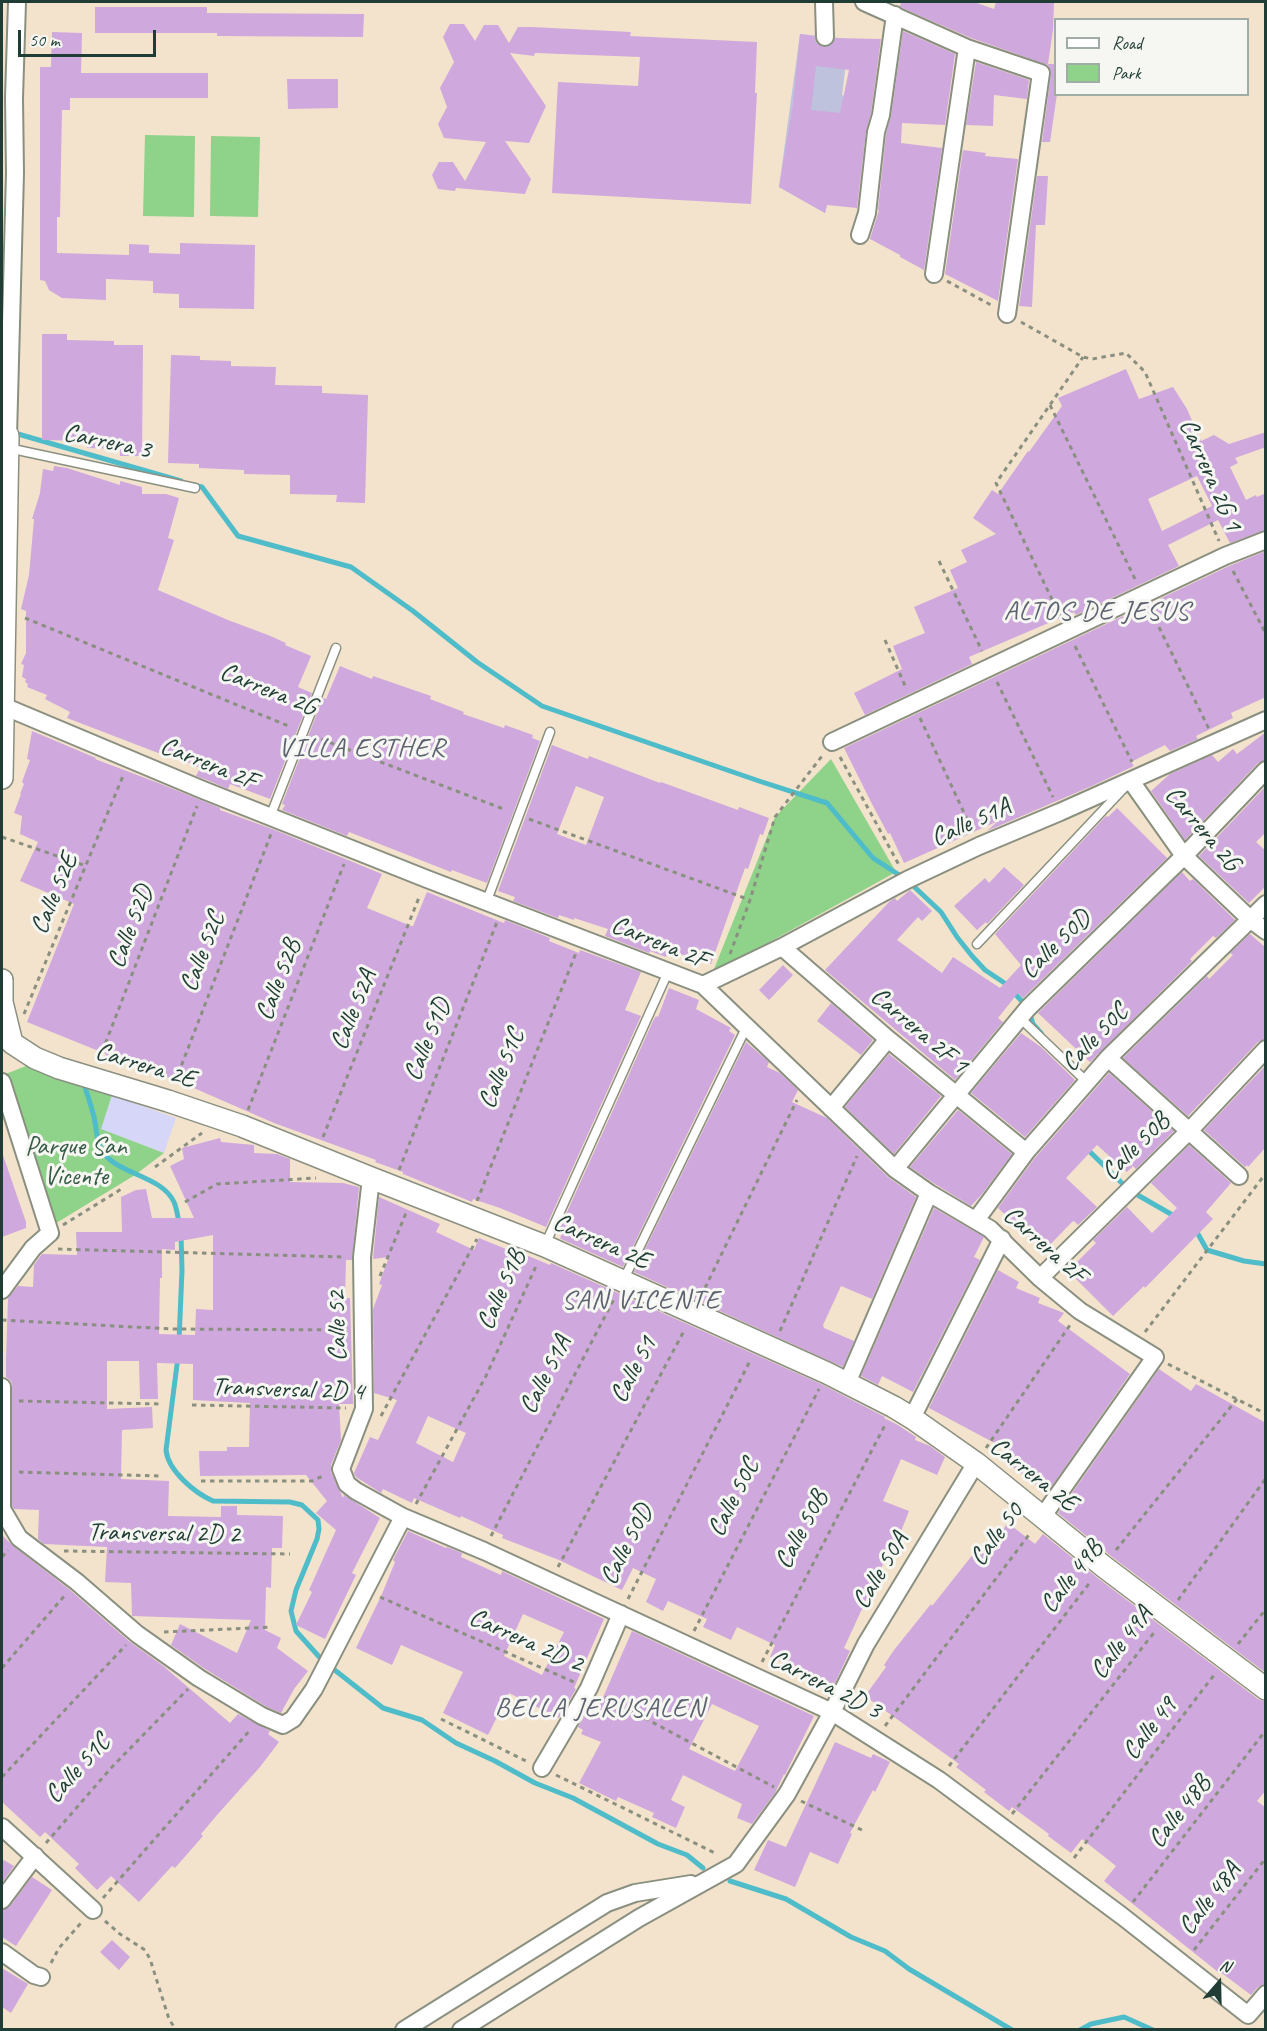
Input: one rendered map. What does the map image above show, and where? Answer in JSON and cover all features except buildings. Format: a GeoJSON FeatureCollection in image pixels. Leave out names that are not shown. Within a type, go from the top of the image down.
{"type":"FeatureCollection","features":[{"type":"Feature","properties":{"kind":"street"},"geometry":{"type":"LineString","coordinates":[[2,778],[8,98],[17,2]]}},
{"type":"Feature","properties":{"kind":"street"},"geometry":{"type":"LineString","coordinates":[[824,2],[825,37]]}},
{"type":"Feature","properties":{"kind":"street"},"geometry":{"type":"LineString","coordinates":[[864,2],[967,48],[1041,74],[1007,314]]}},
{"type":"Feature","properties":{"kind":"street"},"geometry":{"type":"LineString","coordinates":[[860,235],[867,213],[876,132],[881,115],[895,15]]}},
{"type":"Feature","properties":{"kind":"street"},"geometry":{"type":"LineString","coordinates":[[934,274],[967,48]]}},
{"type":"Feature","properties":{"kind":"street"},"geometry":{"type":"LineString","coordinates":[[832,742],[1225,556],[1266,540]]}},
{"type":"Feature","properties":{"kind":"street","name":"Carrera 2F"},"geometry":{"type":"LineString","coordinates":[[3,701],[203,790],[486,903],[703,985],[895,1169],[1002,1239],[1040,1278],[1080,1311],[1155,1357]]}},
{"type":"Feature","properties":{"kind":"street","name":"Calle 51A"},"geometry":{"type":"LineString","coordinates":[[703,985],[782,947],[907,880],[979,846],[1266,720]]}},
{"type":"Feature","properties":{"kind":"street","name":"Calle 50D"},"geometry":{"type":"LineString","coordinates":[[895,1169],[1020,1018],[1184,856],[1266,770]]}},
{"type":"Feature","properties":{"kind":"street","name":"Carrera 2G"},"geometry":{"type":"LineString","coordinates":[[1131,781],[1184,856],[1251,920],[1266,931]]}},
{"type":"Feature","properties":{"kind":"street","name":"Calle 50C"},"geometry":{"type":"LineString","coordinates":[[976,1220],[1026,1152],[1108,1058],[1266,904]]}},
{"type":"Feature","properties":{"kind":"street","name":"Carrera 2F 1"},"geometry":{"type":"LineString","coordinates":[[782,947],[888,1039],[1026,1152]]}},
{"type":"Feature","properties":{"kind":"street"},"geometry":{"type":"LineString","coordinates":[[2,980],[7,1047]]}},
{"type":"Feature","properties":{"kind":"street"},"geometry":{"type":"LineString","coordinates":[[831,1108],[888,1039]]}},
{"type":"Feature","properties":{"kind":"street","name":"Carrera 2E"},"geometry":{"type":"LineString","coordinates":[[7,1047],[59,1068],[233,1122],[413,1195],[545,1245],[847,1383],[903,1413],[976,1463],[1103,1566],[1266,1689]]}},
{"type":"Feature","properties":{"kind":"street","name":"Calle 50B"},"geometry":{"type":"LineString","coordinates":[[1040,1278],[1190,1130],[1266,1049]]}},
{"type":"Feature","properties":{"kind":"street"},"geometry":{"type":"LineString","coordinates":[[1108,1058],[1239,1176]]}},
{"type":"Feature","properties":{"kind":"street"},"geometry":{"type":"LineString","coordinates":[[2,1082],[50,1233],[33,1248],[2,1290]]}},
{"type":"Feature","properties":{"kind":"street","name":"Calle 52"},"geometry":{"type":"LineString","coordinates":[[341,1468],[364,1409],[362,1257],[371,1178]]}},
{"type":"Feature","properties":{"kind":"street"},"geometry":{"type":"LineString","coordinates":[[847,1383],[929,1193]]}},
{"type":"Feature","properties":{"kind":"street"},"geometry":{"type":"LineString","coordinates":[[903,1413],[1002,1239]]}},
{"type":"Feature","properties":{"kind":"street","name":"Calle 50"},"geometry":{"type":"LineString","coordinates":[[1043,1516],[1155,1357]]}},
{"type":"Feature","properties":{"kind":"street"},"geometry":{"type":"LineString","coordinates":[[2,1387],[2,1509],[19,1538],[77,1582],[136,1634],[199,1678],[262,1716],[283,1725],[293,1719],[314,1689],[403,1517]]}},
{"type":"Feature","properties":{"kind":"street","name":"Calle 50A"},"geometry":{"type":"LineString","coordinates":[[736,1864],[787,1794],[866,1644],[976,1463]]}},
{"type":"Feature","properties":{"kind":"street","name":"Carrera 2D 3"},"geometry":{"type":"LineString","coordinates":[[341,1468],[347,1484],[403,1517],[484,1551],[832,1712],[939,1780],[1064,1871],[1248,2015],[1266,1994]]}},
{"type":"Feature","properties":{"kind":"street","name":"Calle 50D"},"geometry":{"type":"LineString","coordinates":[[542,1768],[589,1688],[621,1614]]}},
{"type":"Feature","properties":{"kind":"street"},"geometry":{"type":"LineString","coordinates":[[2,1827],[93,1910]]}},
{"type":"Feature","properties":{"kind":"street"},"geometry":{"type":"LineString","coordinates":[[2,1900],[34,1856]]}},
{"type":"Feature","properties":{"kind":"street"},"geometry":{"type":"LineString","coordinates":[[461,2030],[639,1918],[736,1864]]}},
{"type":"Feature","properties":{"kind":"street"},"geometry":{"type":"LineString","coordinates":[[404,2030],[607,1903],[635,1893],[700,1882]]}},
{"type":"Feature","properties":{"kind":"street"},"geometry":{"type":"LineString","coordinates":[[2,1952],[34,1975],[41,1977]]}},
{"type":"Feature","properties":{"kind":"lane","name":"Carrera 3"},"geometry":{"type":"LineString","coordinates":[[6,439],[195,488]]}},
{"type":"Feature","properties":{"kind":"lane"},"geometry":{"type":"LineString","coordinates":[[274,818],[336,648]]}},
{"type":"Feature","properties":{"kind":"lane"},"geometry":{"type":"LineString","coordinates":[[486,903],[550,732]]}},
{"type":"Feature","properties":{"kind":"lane"},"geometry":{"type":"LineString","coordinates":[[977,944],[1131,781]]}},
{"type":"Feature","properties":{"kind":"lane","name":"Calle 51B"},"geometry":{"type":"LineString","coordinates":[[545,1245],[669,972]]}},
{"type":"Feature","properties":{"kind":"lane"},"geometry":{"type":"LineString","coordinates":[[1020,1018],[1087,1083]]}},
{"type":"Feature","properties":{"kind":"lane"},"geometry":{"type":"LineString","coordinates":[[623,1282],[746,1028]]}},
{"type":"Feature","properties":{"kind":"path"},"geometry":{"type":"LineString","coordinates":[[934,274],[1083,357],[996,483]]}},
{"type":"Feature","properties":{"kind":"path","name":"Carrera 2G 1"},"geometry":{"type":"LineString","coordinates":[[1083,357],[1092,359],[1126,353],[1145,372],[1225,556],[1266,634]]}},
{"type":"Feature","properties":{"kind":"path"},"geometry":{"type":"LineString","coordinates":[[1050,405],[1215,741]]}},
{"type":"Feature","properties":{"kind":"path"},"geometry":{"type":"LineString","coordinates":[[939,561],[1060,812]]}},
{"type":"Feature","properties":{"kind":"path","name":"Carrera 2G"},"geometry":{"type":"LineString","coordinates":[[3,609],[304,733],[750,900]]}},
{"type":"Feature","properties":{"kind":"path"},"geometry":{"type":"LineString","coordinates":[[885,640],[979,846]]}},
{"type":"Feature","properties":{"kind":"path"},"geometry":{"type":"LineString","coordinates":[[720,978],[750,900],[776,817],[832,742],[907,880]]}},
{"type":"Feature","properties":{"kind":"path","name":"Calle 52E"},"geometry":{"type":"LineString","coordinates":[[7,1047],[130,759]]}},
{"type":"Feature","properties":{"kind":"path","name":"Calle 52D"},"geometry":{"type":"LineString","coordinates":[[93,1077],[203,790]]}},
{"type":"Feature","properties":{"kind":"path","name":"Calle 52C"},"geometry":{"type":"LineString","coordinates":[[168,1101],[274,818]]}},
{"type":"Feature","properties":{"kind":"path"},"geometry":{"type":"LineString","coordinates":[[2,837],[86,866]]}},
{"type":"Feature","properties":{"kind":"path","name":"Calle 52B"},"geometry":{"type":"LineString","coordinates":[[233,1122],[350,848]]}},
{"type":"Feature","properties":{"kind":"path","name":"Calle 52A"},"geometry":{"type":"LineString","coordinates":[[315,1155],[427,879]]}},
{"type":"Feature","properties":{"kind":"path","name":"Calle 51D"},"geometry":{"type":"LineString","coordinates":[[392,1186],[502,909]]}},
{"type":"Feature","properties":{"kind":"path","name":"Calle 51C"},"geometry":{"type":"LineString","coordinates":[[377,1423],[478,1219],[582,940]]}},
{"type":"Feature","properties":{"kind":"path","name":"Calle 51"},"geometry":{"type":"LineString","coordinates":[[550,1581],[693,1313],[805,1083]]}},
{"type":"Feature","properties":{"kind":"path"},"geometry":{"type":"LineString","coordinates":[[155,1167],[182,1146],[233,1122]]}},
{"type":"Feature","properties":{"kind":"path","name":"Calle 50D"},"geometry":{"type":"LineString","coordinates":[[621,1614],[765,1347],[864,1140]]}},
{"type":"Feature","properties":{"kind":"path"},"geometry":{"type":"LineString","coordinates":[[1135,1345],[1266,1173]]}},
{"type":"Feature","properties":{"kind":"path"},"geometry":{"type":"LineString","coordinates":[[185,1202],[217,1184],[318,1178]]}},
{"type":"Feature","properties":{"kind":"path"},"geometry":{"type":"LineString","coordinates":[[50,1233],[123,1188]]}},
{"type":"Feature","properties":{"kind":"path"},"geometry":{"type":"LineString","coordinates":[[380,1277],[413,1195]]}},
{"type":"Feature","properties":{"kind":"path","name":"Calle 51B"},"geometry":{"type":"LineString","coordinates":[[403,1517],[415,1507],[486,1376],[545,1245]]}},
{"type":"Feature","properties":{"kind":"path"},"geometry":{"type":"LineString","coordinates":[[33,1248],[362,1257]]}},
{"type":"Feature","properties":{"kind":"path","name":"Calle 51A"},"geometry":{"type":"LineString","coordinates":[[484,1551],[623,1282]]}},
{"type":"Feature","properties":{"kind":"path"},"geometry":{"type":"LineString","coordinates":[[976,1463],[1080,1311]]}},
{"type":"Feature","properties":{"kind":"path"},"geometry":{"type":"LineString","coordinates":[[2,1320],[172,1329],[363,1330]]}},
{"type":"Feature","properties":{"kind":"path"},"geometry":{"type":"LineString","coordinates":[[1155,1357],[1266,1414]]}},
{"type":"Feature","properties":{"kind":"path","name":"Calle 50C"},"geometry":{"type":"LineString","coordinates":[[687,1646],[827,1374]]}},
{"type":"Feature","properties":{"kind":"path","name":"Calle 49B"},"geometry":{"type":"LineString","coordinates":[[939,1780],[1103,1566],[1237,1399]]}},
{"type":"Feature","properties":{"kind":"path"},"geometry":{"type":"LineString","coordinates":[[2,1400],[160,1404]]}},
{"type":"Feature","properties":{"kind":"path","name":"Transversal 2D 4"},"geometry":{"type":"LineString","coordinates":[[192,1405],[364,1409],[383,1413]]}},
{"type":"Feature","properties":{"kind":"path","name":"Calle 50B"},"geometry":{"type":"LineString","coordinates":[[754,1677],[903,1413]]}},
{"type":"Feature","properties":{"kind":"path"},"geometry":{"type":"LineString","coordinates":[[201,1481],[312,1481],[341,1468]]}},
{"type":"Feature","properties":{"kind":"path"},"geometry":{"type":"LineString","coordinates":[[2,1471],[159,1476]]}},
{"type":"Feature","properties":{"kind":"path","name":"Calle 49A"},"geometry":{"type":"LineString","coordinates":[[1002,1827],[1167,1615],[1266,1478]]}},
{"type":"Feature","properties":{"kind":"path","name":"Calle 50"},"geometry":{"type":"LineString","coordinates":[[875,1739],[1043,1516]]}},
{"type":"Feature","properties":{"kind":"path","name":"Transversal 2D 2"},"geometry":{"type":"LineString","coordinates":[[37,1551],[290,1554]]}},
{"type":"Feature","properties":{"kind":"path"},"geometry":{"type":"LineString","coordinates":[[2,1668],[77,1582]]}},
{"type":"Feature","properties":{"kind":"path","name":"Carrera 2D 2"},"geometry":{"type":"LineString","coordinates":[[365,1590],[589,1688],[787,1794],[862,1830]]}},
{"type":"Feature","properties":{"kind":"path","name":"Calle 49"},"geometry":{"type":"LineString","coordinates":[[1064,1871],[1266,1609]]}},
{"type":"Feature","properties":{"kind":"path"},"geometry":{"type":"LineString","coordinates":[[2,1777],[136,1634],[272,1626]]}},
{"type":"Feature","properties":{"kind":"path","name":"Calle 51C"},"geometry":{"type":"LineString","coordinates":[[34,1856],[111,1768],[199,1678]]}},
{"type":"Feature","properties":{"kind":"path"},"geometry":{"type":"LineString","coordinates":[[41,1977],[44,1976],[58,1948],[262,1716]]}},
{"type":"Feature","properties":{"kind":"path"},"geometry":{"type":"LineString","coordinates":[[441,1719],[736,1864]]}},
{"type":"Feature","properties":{"kind":"path","name":"Calle 48B"},"geometry":{"type":"LineString","coordinates":[[1122,1916],[1266,1730]]}},
{"type":"Feature","properties":{"kind":"path","name":"Calle 48A"},"geometry":{"type":"LineString","coordinates":[[1183,1963],[1266,1858]]}},
{"type":"Feature","properties":{"kind":"path"},"geometry":{"type":"LineString","coordinates":[[93,1910],[120,1934],[145,1950],[169,2019],[176,2030]]}},
{"type":"Feature","properties":{"kind":"shaded area"},"geometry":{"type":"Polygon","coordinates":[[[800,34],[849,39],[842,95],[847,97],[836,167],[825,213],[779,187],[800,34]]]}},
{"type":"Feature","properties":{"kind":"shaded area"},"geometry":{"type":"Polygon","coordinates":[[[112,1095],[176,1118],[164,1153],[100,1129],[112,1095]]]}},
{"type":"Feature","properties":{"kind":"green space"},"geometry":{"type":"Polygon","coordinates":[[[145,135],[195,136],[194,217],[143,216],[145,135]]]}},
{"type":"Feature","properties":{"kind":"green space"},"geometry":{"type":"Polygon","coordinates":[[[211,136],[260,137],[258,217],[210,216],[211,136]]]}},
{"type":"Feature","properties":{"kind":"green space"},"geometry":{"type":"Polygon","coordinates":[[[831,759],[896,872],[712,974],[775,817],[831,759]]]}},
{"type":"Feature","properties":{"kind":"green space","name":"Parque San Vicente"},"geometry":{"type":"Polygon","coordinates":[[[31,1064],[44,1073],[112,1095],[101,1129],[164,1153],[135,1175],[53,1225],[3,1075],[31,1064]]]}},
{"type":"Feature","properties":{"kind":"waterway"},"geometry":{"type":"LineString","coordinates":[[11,432],[181,481]]}},
{"type":"Feature","properties":{"kind":"waterway"},"geometry":{"type":"LineString","coordinates":[[193,485],[202,487],[238,536],[351,567],[413,611],[477,662],[542,706],[827,803],[873,858],[907,880],[941,912],[972,956],[985,970],[1006,984],[1028,1008],[1033,1024],[1041,1033]]}},
{"type":"Feature","properties":{"kind":"waterway"},"geometry":{"type":"LineString","coordinates":[[83,1081],[103,1152],[123,1168],[161,1187],[174,1202],[179,1224]]}},
{"type":"Feature","properties":{"kind":"waterway"},"geometry":{"type":"LineString","coordinates":[[1086,1148],[1129,1190],[1176,1217]]}},
{"type":"Feature","properties":{"kind":"waterway"},"geometry":{"type":"LineString","coordinates":[[1193,1229],[1207,1250],[1244,1261],[1266,1264]]}},
{"type":"Feature","properties":{"kind":"waterway"},"geometry":{"type":"LineString","coordinates":[[179,1341],[181,1234]]}},
{"type":"Feature","properties":{"kind":"waterway"},"geometry":{"type":"LineString","coordinates":[[178,1357],[166,1450],[177,1473],[198,1493],[213,1501],[290,1502],[302,1505],[318,1520],[317,1539],[296,1590],[291,1611],[296,1631],[322,1660],[383,1708],[422,1720],[456,1743],[535,1783],[573,1798],[658,1844],[687,1855],[703,1868]]}},
{"type":"Feature","properties":{"kind":"waterway"},"geometry":{"type":"LineString","coordinates":[[730,1881],[786,1899],[851,1937],[885,1951],[909,1969],[1012,2030]]}},
{"type":"Feature","properties":{"kind":"waterway"},"geometry":{"type":"LineString","coordinates":[[1080,2030],[1091,2024],[1124,2017],[1153,2030]]}},
{"type":"Feature","properties":{"kind":"district","name":"ALTOS DE JESUS"},"geometry":{"type":"Point","coordinates":[1097,612]}},
{"type":"Feature","properties":{"kind":"district","name":"VILLA ESTHER"},"geometry":{"type":"Point","coordinates":[362,749]}},
{"type":"Feature","properties":{"kind":"district","name":"SAN VICENTE"},"geometry":{"type":"Point","coordinates":[641,1301]}},
{"type":"Feature","properties":{"kind":"district","name":"BELLA JERUSALEN"},"geometry":{"type":"Point","coordinates":[600,1709]}}]}
